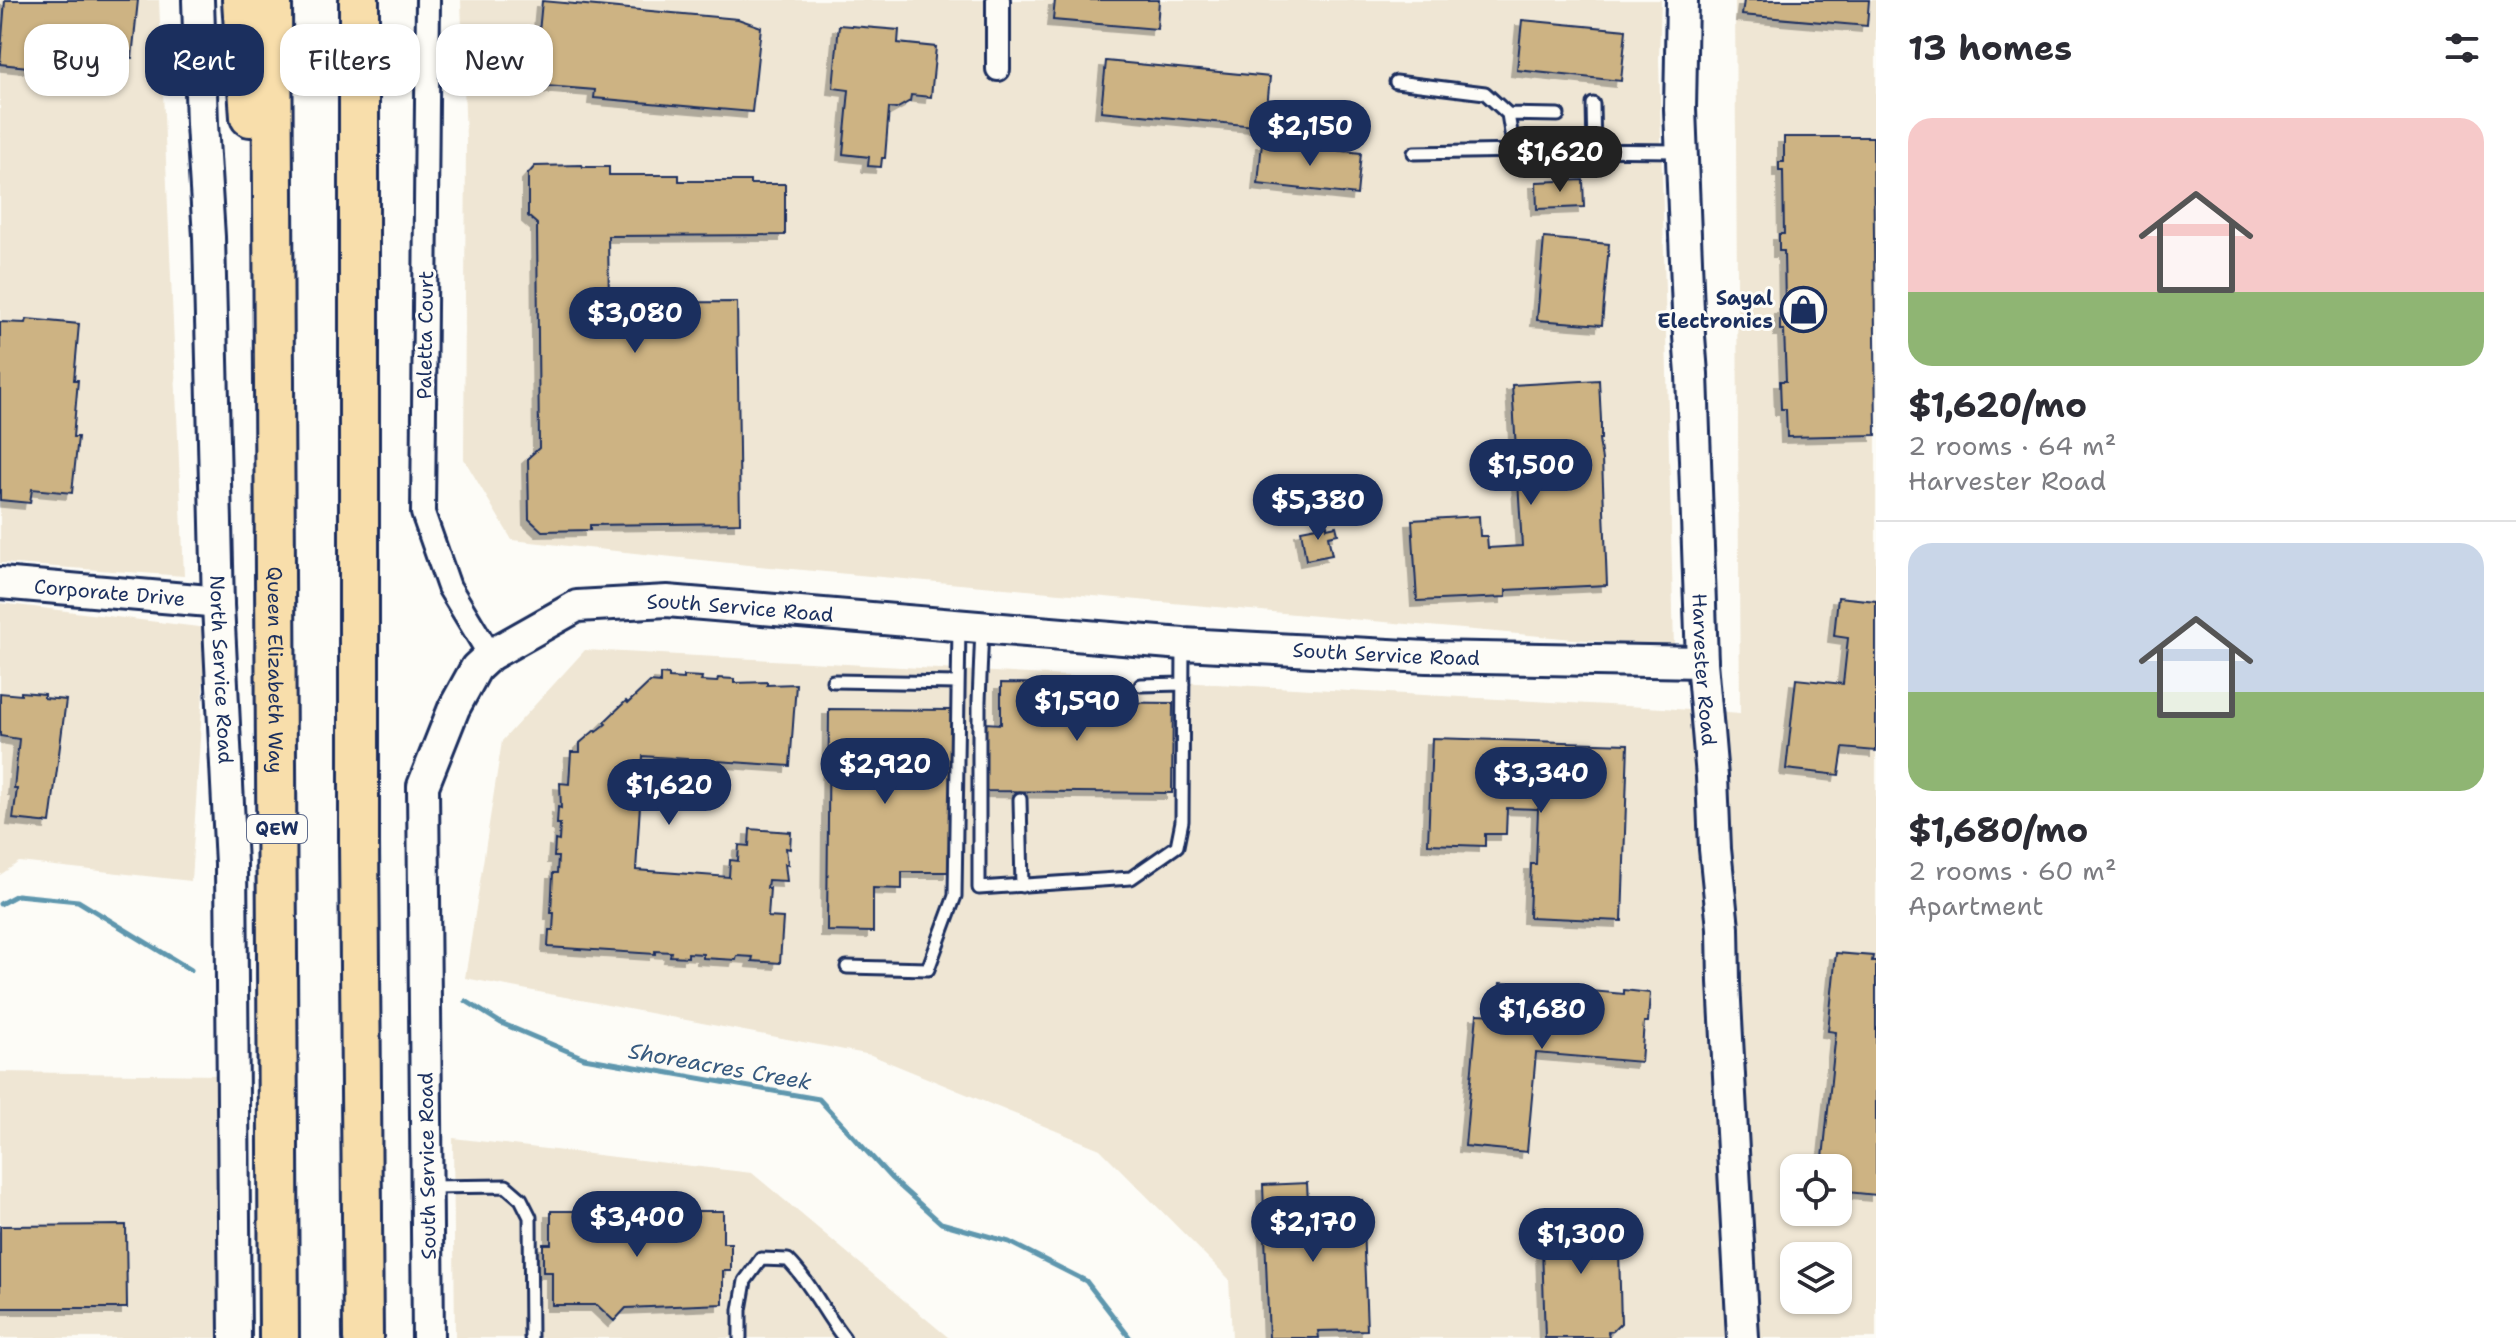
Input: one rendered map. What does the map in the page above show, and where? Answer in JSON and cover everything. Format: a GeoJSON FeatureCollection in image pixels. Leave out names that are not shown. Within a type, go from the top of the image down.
{"type":"FeatureCollection","features":[{"type":"Feature","properties":{"kind":"highway"},"geometry":{"type":"LineString","coordinates":[[242,0],[263,337],[275,393]]}},
{"type":"Feature","properties":{"kind":"highway","name":"Queen Elizabeth Way"},"geometry":{"type":"LineString","coordinates":[[272,0],[279,1338]]}},
{"type":"Feature","properties":{"kind":"highway"},"geometry":{"type":"LineString","coordinates":[[359,0],[359,843],[363,1338]]}},
{"type":"Feature","properties":{"kind":"street","name":"North Service Road"},"geometry":{"type":"LineString","coordinates":[[198,0],[209,237],[218,605],[231,864],[235,1338]]}},
{"type":"Feature","properties":{"kind":"street","name":"Paletta Court"},"geometry":{"type":"LineString","coordinates":[[428,0],[423,513],[449,587],[490,655]]}},
{"type":"Feature","properties":{"kind":"street"},"geometry":{"type":"LineString","coordinates":[[998,0],[998,69]]}},
{"type":"Feature","properties":{"kind":"street","name":"Harvester Road"},"geometry":{"type":"LineString","coordinates":[[1682,0],[1681,151],[1702,662],[1723,928],[1743,1338]]}},
{"type":"Feature","properties":{"kind":"street","name":"Corporate Drive"},"geometry":{"type":"LineString","coordinates":[[0,583],[209,601],[218,605]]}},
{"type":"Feature","properties":{"kind":"street","name":"South Service Road"},"geometry":{"type":"LineString","coordinates":[[428,1338],[423,786],[454,708],[476,668],[490,655],[577,606],[667,601],[1183,644],[1427,657],[1702,662]]}},
{"type":"Feature","properties":{"kind":"lane"},"geometry":{"type":"LineString","coordinates":[[1396,82],[1485,93],[1508,114],[1514,151]]}},
{"type":"Feature","properties":{"kind":"lane"},"geometry":{"type":"LineString","coordinates":[[1593,104],[1594,151]]}},
{"type":"Feature","properties":{"kind":"lane"},"geometry":{"type":"LineString","coordinates":[[1508,114],[1558,115]]}},
{"type":"Feature","properties":{"kind":"lane"},"geometry":{"type":"LineString","coordinates":[[1414,153],[1681,151]]}},
{"type":"Feature","properties":{"kind":"lane"},"geometry":{"type":"LineString","coordinates":[[847,967],[928,969],[955,896],[958,683],[971,626]]}},
{"type":"Feature","properties":{"kind":"lane"},"geometry":{"type":"LineString","coordinates":[[971,626],[979,701],[979,888],[1131,878],[1177,846],[1182,821],[1183,644]]}},
{"type":"Feature","properties":{"kind":"lane"},"geometry":{"type":"LineString","coordinates":[[833,681],[958,683]]}},
{"type":"Feature","properties":{"kind":"lane"},"geometry":{"type":"LineString","coordinates":[[1141,685],[1183,684]]}},
{"type":"Feature","properties":{"kind":"lane"},"geometry":{"type":"LineString","coordinates":[[1020,799],[1022,886]]}},
{"type":"Feature","properties":{"kind":"lane"},"geometry":{"type":"LineString","coordinates":[[427,1187],[506,1186],[521,1199],[530,1217],[531,1338]]}},
{"type":"Feature","properties":{"kind":"lane"},"geometry":{"type":"LineString","coordinates":[[740,1338],[740,1310],[745,1281],[761,1259],[788,1260],[804,1276],[828,1318],[844,1338]]}},
{"type":"Feature","properties":{"kind":"shaded area"},"geometry":{"type":"Polygon","coordinates":[[[0,0],[159,0],[160,24],[145,24],[145,96],[163,96],[184,576],[0,563],[0,0]]]}},
{"type":"Feature","properties":{"kind":"shaded area"},"geometry":{"type":"Polygon","coordinates":[[[461,0],[1661,0],[1659,58],[1674,648],[748,565],[512,540],[464,459],[464,96],[553,96],[553,24],[462,24],[461,0]]]}},
{"type":"Feature","properties":{"kind":"shaded area"},"geometry":{"type":"Polygon","coordinates":[[[1735,0],[1876,0],[1876,1338],[1232,1338],[1229,1279],[1100,1149],[871,1055],[465,978],[502,741],[585,650],[1740,714],[1735,0]]]}},
{"type":"Feature","properties":{"kind":"shaded area"},"geometry":{"type":"Polygon","coordinates":[[[0,603],[207,628],[191,881],[19,862],[0,875],[0,603]]]}},
{"type":"Feature","properties":{"kind":"shaded area"},"geometry":{"type":"Polygon","coordinates":[[[0,1072],[219,1075],[221,1338],[0,1338],[0,1072]]]}},
{"type":"Feature","properties":{"kind":"shaded area"},"geometry":{"type":"Polygon","coordinates":[[[453,1138],[752,1173],[949,1338],[455,1338],[453,1138]]]}},
{"type":"Feature","properties":{"kind":"building"},"geometry":{"type":"Polygon","coordinates":[[[5,0],[138,0],[132,58],[129,58],[129,24],[24,24],[24,67],[0,64],[5,0]]]}},
{"type":"Feature","properties":{"kind":"building"},"geometry":{"type":"Polygon","coordinates":[[[1055,0],[1159,0],[1157,29],[1053,20],[1055,0]]]}},
{"type":"Feature","properties":{"kind":"building"},"geometry":{"type":"Polygon","coordinates":[[[1744,0],[1869,0],[1867,26],[1742,15],[1744,0]]]}},
{"type":"Feature","properties":{"kind":"building"},"geometry":{"type":"Polygon","coordinates":[[[542,1],[738,19],[761,27],[752,112],[594,98],[595,90],[553,87],[553,24],[540,24],[542,1]]]}},
{"type":"Feature","properties":{"kind":"building"},"geometry":{"type":"Polygon","coordinates":[[[1522,20],[1626,30],[1621,81],[1517,70],[1522,20]]]}},
{"type":"Feature","properties":{"kind":"building"},"geometry":{"type":"Polygon","coordinates":[[[839,25],[899,30],[898,43],[936,47],[931,97],[911,95],[910,101],[896,109],[889,108],[885,158],[882,158],[881,167],[868,166],[869,157],[843,154],[849,90],[833,88],[839,25]]]}},
{"type":"Feature","properties":{"kind":"building"},"geometry":{"type":"Polygon","coordinates":[[[1106,61],[1270,77],[1265,127],[1101,111],[1106,61]]]}},
{"type":"Feature","properties":{"kind":"building"},"geometry":{"type":"Polygon","coordinates":[[[1784,137],[1873,137],[1876,435],[1787,437],[1786,409],[1781,409],[1780,381],[1786,381],[1784,330],[1780,330],[1780,308],[1785,308],[1784,251],[1779,251],[1779,234],[1784,234],[1783,171],[1779,171],[1779,162],[1784,162],[1784,137]]]}},
{"type":"Feature","properties":{"kind":"building"},"geometry":{"type":"Polygon","coordinates":[[[1262,142],[1361,153],[1357,195],[1258,184],[1262,142]]]}},
{"type":"Feature","properties":{"kind":"building"},"geometry":{"type":"Polygon","coordinates":[[[535,166],[609,167],[609,175],[679,175],[679,181],[785,184],[785,235],[608,236],[609,303],[737,302],[740,523],[590,525],[590,530],[542,531],[529,519],[528,458],[539,448],[537,224],[528,216],[528,174],[535,166]]]}},
{"type":"Feature","properties":{"kind":"building"},"geometry":{"type":"Polygon","coordinates":[[[1583,180],[1584,207],[1537,209],[1536,182],[1583,180]]]}},
{"type":"Feature","properties":{"kind":"building"},"geometry":{"type":"Polygon","coordinates":[[[1544,238],[1609,244],[1602,325],[1537,320],[1544,238]]]}},
{"type":"Feature","properties":{"kind":"building"},"geometry":{"type":"Polygon","coordinates":[[[27,319],[79,324],[73,437],[78,437],[72,493],[32,489],[30,503],[0,500],[0,322],[26,323],[27,319]]]}},
{"type":"Feature","properties":{"kind":"building"},"geometry":{"type":"Polygon","coordinates":[[[1599,380],[1607,585],[1506,590],[1506,597],[1417,601],[1412,520],[1479,516],[1480,536],[1487,536],[1488,548],[1522,546],[1512,385],[1599,380]]]}},
{"type":"Feature","properties":{"kind":"building"},"geometry":{"type":"Polygon","coordinates":[[[1327,525],[1327,528],[1336,526],[1338,534],[1328,536],[1332,555],[1306,560],[1301,530],[1327,525]]]}},
{"type":"Feature","properties":{"kind":"building"},"geometry":{"type":"Polygon","coordinates":[[[1838,597],[1876,601],[1876,751],[1843,748],[1839,775],[1786,769],[1796,679],[1843,684],[1848,638],[1834,636],[1838,597]]]}},
{"type":"Feature","properties":{"kind":"building"},"geometry":{"type":"Polygon","coordinates":[[[660,674],[669,675],[669,678],[702,677],[701,681],[717,682],[718,678],[734,679],[734,683],[796,684],[790,766],[643,756],[636,870],[729,877],[730,860],[738,861],[739,845],[749,846],[750,829],[791,832],[790,849],[786,848],[787,881],[768,880],[767,888],[770,888],[768,917],[783,918],[780,963],[752,961],[753,957],[737,956],[736,960],[703,958],[703,954],[688,953],[688,957],[670,956],[671,952],[655,951],[655,954],[548,947],[549,930],[553,930],[554,913],[551,913],[553,873],[557,873],[558,857],[554,857],[555,840],[559,841],[560,783],[569,784],[571,752],[580,752],[580,743],[606,724],[604,722],[650,682],[660,683],[660,674]]]}},
{"type":"Feature","properties":{"kind":"building"},"geometry":{"type":"Polygon","coordinates":[[[1001,683],[1085,684],[1085,702],[1173,703],[1172,793],[984,791],[985,723],[1001,724],[1001,683]]]}},
{"type":"Feature","properties":{"kind":"building"},"geometry":{"type":"Polygon","coordinates":[[[21,692],[66,700],[50,823],[13,819],[19,739],[0,736],[0,693],[21,695],[21,692]]]}},
{"type":"Feature","properties":{"kind":"building"},"geometry":{"type":"Polygon","coordinates":[[[829,709],[952,710],[950,872],[902,872],[902,889],[873,888],[873,932],[827,931],[829,709]]]}},
{"type":"Feature","properties":{"kind":"building"},"geometry":{"type":"Polygon","coordinates":[[[1432,738],[1628,744],[1622,921],[1529,917],[1531,864],[1536,864],[1538,809],[1507,808],[1506,834],[1485,834],[1485,846],[1428,844],[1432,738]]]}},
{"type":"Feature","properties":{"kind":"building"},"geometry":{"type":"Polygon","coordinates":[[[1836,953],[1873,956],[1872,961],[1876,961],[1876,1195],[1852,1192],[1852,1154],[1823,1154],[1836,1032],[1828,1031],[1836,953]]]}},
{"type":"Feature","properties":{"kind":"building"},"geometry":{"type":"Polygon","coordinates":[[[1500,983],[1624,994],[1624,990],[1650,993],[1641,1062],[1536,1053],[1527,1152],[1465,1146],[1477,1014],[1498,1015],[1500,983]]]}},
{"type":"Feature","properties":{"kind":"building"},"geometry":{"type":"Polygon","coordinates":[[[1307,1183],[1308,1202],[1362,1200],[1367,1330],[1318,1331],[1319,1338],[1269,1338],[1263,1185],[1307,1183]]]}},
{"type":"Feature","properties":{"kind":"building"},"geometry":{"type":"Polygon","coordinates":[[[551,1211],[723,1211],[723,1243],[731,1243],[731,1271],[723,1271],[723,1304],[626,1308],[614,1321],[597,1305],[552,1305],[552,1272],[543,1272],[543,1244],[551,1244],[551,1211]]]}},
{"type":"Feature","properties":{"kind":"building"},"geometry":{"type":"Polygon","coordinates":[[[1618,1214],[1621,1323],[1608,1332],[1609,1338],[1545,1338],[1541,1217],[1618,1214]]]}},
{"type":"Feature","properties":{"kind":"building"},"geometry":{"type":"Polygon","coordinates":[[[126,1225],[127,1308],[0,1308],[0,1226],[126,1225]]]}},
{"type":"Feature","properties":{"kind":"waterway","name":"Shoreacres Creek"},"geometry":{"type":"LineString","coordinates":[[0,904],[17,895],[78,901],[191,970]]}},
{"type":"Feature","properties":{"kind":"waterway","name":"Shoreacres Creek"},"geometry":{"type":"LineString","coordinates":[[466,1001],[501,1023],[584,1058],[819,1099],[892,1179],[941,1223],[1009,1242],[1086,1281],[1130,1338]]}},
{"type":"Feature","properties":{"kind":"place","name":"Sayal Electronics"},"geometry":{"type":"Point","coordinates":[1804,310]}}]}
